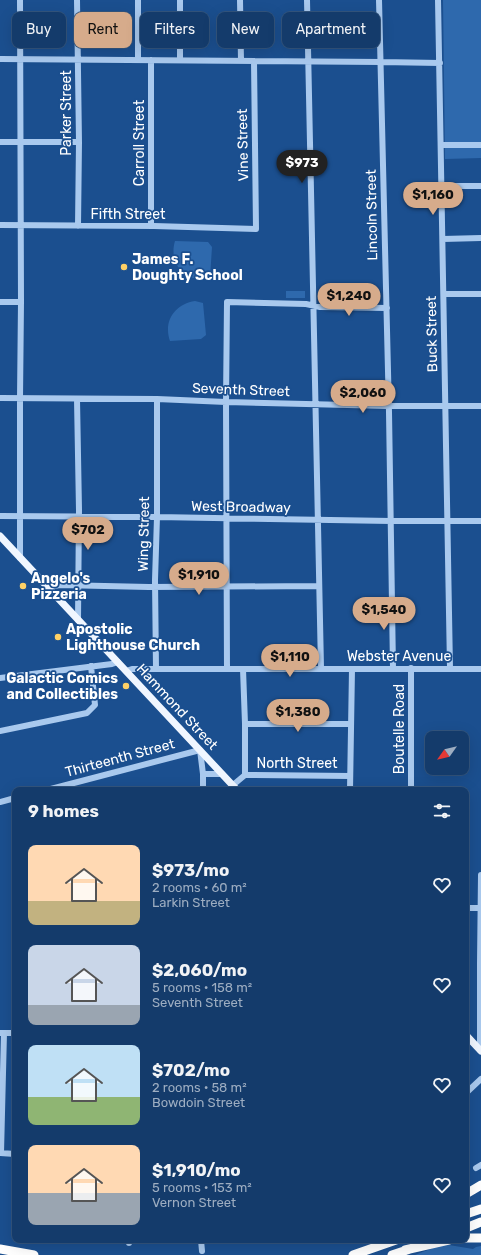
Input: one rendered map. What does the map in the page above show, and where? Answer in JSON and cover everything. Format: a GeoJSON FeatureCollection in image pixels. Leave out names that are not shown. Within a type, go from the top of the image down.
{"type":"FeatureCollection","features":[{"type":"Feature","properties":{"kind":"highway"},"geometry":{"type":"LineString","coordinates":[[469,1192],[481,1185]]}},
{"type":"Feature","properties":{"kind":"highway"},"geometry":{"type":"LineString","coordinates":[[469,1213],[481,1209]]}},
{"type":"Feature","properties":{"kind":"highway"},"geometry":{"type":"LineString","coordinates":[[469,1227],[481,1222]]}},
{"type":"Feature","properties":{"kind":"highway"},"geometry":{"type":"LineString","coordinates":[[469,1238],[481,1238]]}},
{"type":"Feature","properties":{"kind":"highway"},"geometry":{"type":"LineString","coordinates":[[346,1255],[372,1243]]}},
{"type":"Feature","properties":{"kind":"highway"},"geometry":{"type":"LineString","coordinates":[[353,1255],[387,1243]]}},
{"type":"Feature","properties":{"kind":"highway"},"geometry":{"type":"LineString","coordinates":[[392,1255],[425,1243]]}},
{"type":"Feature","properties":{"kind":"highway"},"geometry":{"type":"LineString","coordinates":[[405,1250],[436,1243]]}},
{"type":"Feature","properties":{"kind":"highway"},"geometry":{"type":"LineString","coordinates":[[0,1249],[34,1255]]}},
{"type":"Feature","properties":{"kind":"main road","name":"Hammond Street"},"geometry":{"type":"LineString","coordinates":[[0,536],[234,787]]}},
{"type":"Feature","properties":{"kind":"main road"},"geometry":{"type":"LineString","coordinates":[[469,1038],[480,1050]]}},
{"type":"Feature","properties":{"kind":"street"},"geometry":{"type":"LineString","coordinates":[[20,0],[20,558]]}},
{"type":"Feature","properties":{"kind":"street","name":"Parker Street"},"geometry":{"type":"LineString","coordinates":[[77,0],[79,142],[78,226]]}},
{"type":"Feature","properties":{"kind":"street"},"geometry":{"type":"LineString","coordinates":[[138,0],[138,60]]}},
{"type":"Feature","properties":{"kind":"street"},"geometry":{"type":"LineString","coordinates":[[180,0],[180,60]]}},
{"type":"Feature","properties":{"kind":"street"},"geometry":{"type":"LineString","coordinates":[[240,0],[241,61]]}},
{"type":"Feature","properties":{"kind":"street"},"geometry":{"type":"LineString","coordinates":[[307,0],[321,668]]}},
{"type":"Feature","properties":{"kind":"street","name":"Lincoln Street"},"geometry":{"type":"LineString","coordinates":[[380,0],[393,668]]}},
{"type":"Feature","properties":{"kind":"street","name":"Buck Street"},"geometry":{"type":"LineString","coordinates":[[438,0],[450,668]]}},
{"type":"Feature","properties":{"kind":"street"},"geometry":{"type":"LineString","coordinates":[[0,59],[381,62],[440,64]]}},
{"type":"Feature","properties":{"kind":"street","name":"Carroll Street"},"geometry":{"type":"LineString","coordinates":[[151,60],[151,226]]}},
{"type":"Feature","properties":{"kind":"street","name":"Vine Street"},"geometry":{"type":"LineString","coordinates":[[254,61],[256,229]]}},
{"type":"Feature","properties":{"kind":"street"},"geometry":{"type":"LineString","coordinates":[[0,142],[79,142]]}},
{"type":"Feature","properties":{"kind":"street"},"geometry":{"type":"LineString","coordinates":[[441,145],[481,145]]}},
{"type":"Feature","properties":{"kind":"street"},"geometry":{"type":"LineString","coordinates":[[442,186],[481,186]]}},
{"type":"Feature","properties":{"kind":"street","name":"Fifth Street"},"geometry":{"type":"LineString","coordinates":[[0,225],[151,226],[256,229]]}},
{"type":"Feature","properties":{"kind":"street"},"geometry":{"type":"LineString","coordinates":[[443,240],[481,238]]}},
{"type":"Feature","properties":{"kind":"street"},"geometry":{"type":"LineString","coordinates":[[444,294],[481,294]]}},
{"type":"Feature","properties":{"kind":"street"},"geometry":{"type":"LineString","coordinates":[[0,302],[21,302]]}},
{"type":"Feature","properties":{"kind":"street"},"geometry":{"type":"LineString","coordinates":[[227,669],[227,302],[306,304],[320,308],[387,308]]}},
{"type":"Feature","properties":{"kind":"street","name":"Seventh Street"},"geometry":{"type":"LineString","coordinates":[[0,398],[157,399],[389,406],[481,406]]}},
{"type":"Feature","properties":{"kind":"street"},"geometry":{"type":"LineString","coordinates":[[77,399],[79,517],[78,620]]}},
{"type":"Feature","properties":{"kind":"street","name":"Wing Street"},"geometry":{"type":"LineString","coordinates":[[156,669],[157,399]]}},
{"type":"Feature","properties":{"kind":"street","name":"West Broadway"},"geometry":{"type":"LineString","coordinates":[[0,516],[448,522],[481,521]]}},
{"type":"Feature","properties":{"kind":"street"},"geometry":{"type":"LineString","coordinates":[[50,590],[54,586],[319,586]]}},
{"type":"Feature","properties":{"kind":"street"},"geometry":{"type":"LineString","coordinates":[[0,678],[118,662]]}},
{"type":"Feature","properties":{"kind":"street"},"geometry":{"type":"LineString","coordinates":[[0,731],[87,713],[95,705],[91,666]]}},
{"type":"Feature","properties":{"kind":"street"},"geometry":{"type":"LineString","coordinates":[[350,787],[352,668]]}},
{"type":"Feature","properties":{"kind":"street","name":"Boutelle Road"},"geometry":{"type":"LineString","coordinates":[[411,668],[411,787]]}},
{"type":"Feature","properties":{"kind":"street","name":"Webster Avenue"},"geometry":{"type":"LineString","coordinates":[[126,671],[132,669],[481,668]]}},
{"type":"Feature","properties":{"kind":"street"},"geometry":{"type":"LineString","coordinates":[[236,787],[245,775],[243,669]]}},
{"type":"Feature","properties":{"kind":"street"},"geometry":{"type":"LineString","coordinates":[[245,724],[351,724]]}},
{"type":"Feature","properties":{"kind":"street"},"geometry":{"type":"LineString","coordinates":[[200,750],[203,787]]}},
{"type":"Feature","properties":{"kind":"street","name":"Thirteenth Street"},"geometry":{"type":"LineString","coordinates":[[58,787],[200,750]]}},
{"type":"Feature","properties":{"kind":"street"},"geometry":{"type":"LineString","coordinates":[[203,774],[222,774]]}},
{"type":"Feature","properties":{"kind":"street","name":"North Street"},"geometry":{"type":"LineString","coordinates":[[245,775],[350,776]]}},
{"type":"Feature","properties":{"kind":"street"},"geometry":{"type":"LineString","coordinates":[[0,802],[12,799]]}},
{"type":"Feature","properties":{"kind":"street"},"geometry":{"type":"LineString","coordinates":[[480,1050],[481,875]]}},
{"type":"Feature","properties":{"kind":"street"},"geometry":{"type":"LineString","coordinates":[[469,908],[480,908]]}},
{"type":"Feature","properties":{"kind":"street"},"geometry":{"type":"LineString","coordinates":[[2,1033],[1,1154],[12,1154]]}},
{"type":"Feature","properties":{"kind":"street"},"geometry":{"type":"LineString","coordinates":[[469,1090],[481,1079]]}},
{"type":"Feature","properties":{"kind":"street"},"geometry":{"type":"LineString","coordinates":[[201,1243],[202,1251]]}},
{"type":"Feature","properties":{"kind":"shaded area"},"geometry":{"type":"Polygon","coordinates":[[[443,0],[481,0],[481,158],[445,159],[443,0]]]}},
{"type":"Feature","properties":{"kind":"shaded area"},"geometry":{"type":"Polygon","coordinates":[[[175,241],[208,242],[212,247],[210,278],[193,278],[181,270],[174,257],[175,241]]]}},
{"type":"Feature","properties":{"kind":"shaded area"},"geometry":{"type":"Polygon","coordinates":[[[286,291],[305,291],[305,298],[286,298],[286,291]]]}},
{"type":"Feature","properties":{"kind":"shaded area"},"geometry":{"type":"Polygon","coordinates":[[[195,301],[203,303],[206,335],[201,339],[170,341],[168,327],[172,315],[182,306],[195,301]]]}},
{"type":"Feature","properties":{"kind":"shaded area"},"geometry":{"type":"Polygon","coordinates":[[[449,1245],[473,1249],[481,1246],[481,1255],[415,1255],[438,1246],[449,1245]]]}},
{"type":"Feature","properties":{"kind":"place","name":"James F. Doughty School"},"geometry":{"type":"Point","coordinates":[124,267]}},
{"type":"Feature","properties":{"kind":"place","name":"Angelo's Pizzeria"},"geometry":{"type":"Point","coordinates":[23,586]}},
{"type":"Feature","properties":{"kind":"place","name":"Apostolic Lighthouse Church"},"geometry":{"type":"Point","coordinates":[58,637]}},
{"type":"Feature","properties":{"kind":"place","name":"Galactic Comics and Collectibles"},"geometry":{"type":"Point","coordinates":[126,686]}}]}
